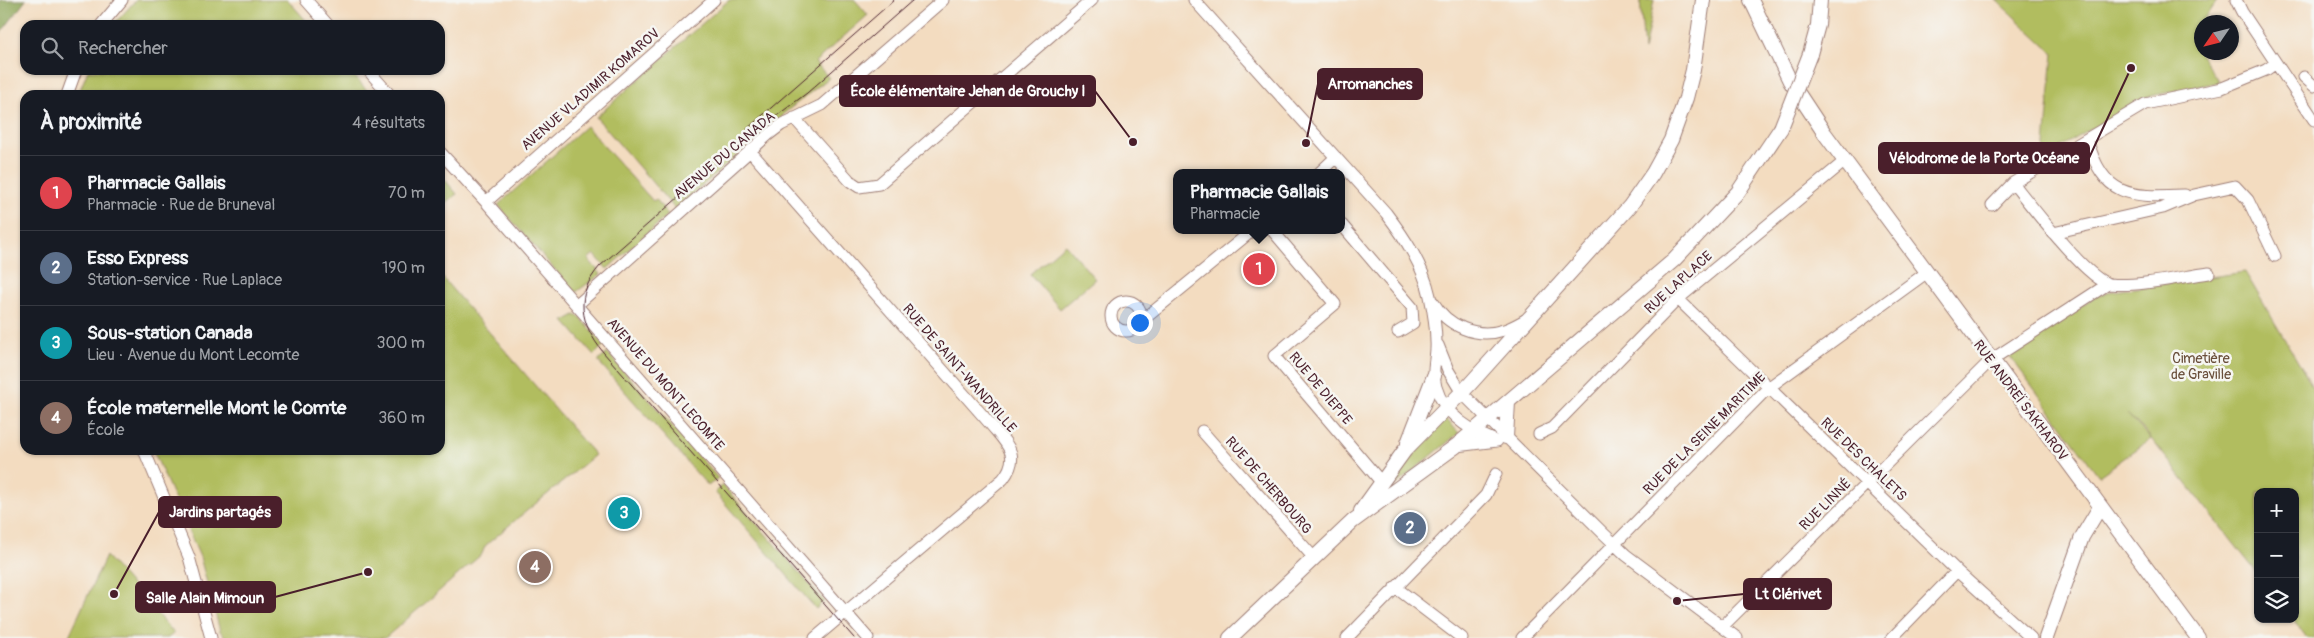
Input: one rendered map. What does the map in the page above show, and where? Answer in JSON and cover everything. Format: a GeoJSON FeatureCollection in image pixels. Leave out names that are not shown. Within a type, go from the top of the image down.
{"type":"FeatureCollection","features":[{"type":"Feature","properties":{"kind":"street"},"geometry":{"type":"LineString","coordinates":[[105,20],[122,0]]}},
{"type":"Feature","properties":{"kind":"street"},"geometry":{"type":"LineString","coordinates":[[306,0],[324,20]]}},
{"type":"Feature","properties":{"kind":"street","name":"AVENUE VLADIMIR KOMAROV"},"geometry":{"type":"LineString","coordinates":[[486,202],[714,0]]}},
{"type":"Feature","properties":{"kind":"street","name":"AVENUE DU CANADA"},"geometry":{"type":"LineString","coordinates":[[577,305],[781,124],[822,105],[943,0]]}},
{"type":"Feature","properties":{"kind":"street"},"geometry":{"type":"LineString","coordinates":[[794,118],[850,181],[859,187],[879,184],[1092,0]]}},
{"type":"Feature","properties":{"kind":"street"},"geometry":{"type":"LineString","coordinates":[[1194,0],[1386,213],[1403,236],[1420,268],[1430,298],[1437,342],[1448,370],[1462,393],[1489,418],[1505,440],[1614,544],[1737,638]]}},
{"type":"Feature","properties":{"kind":"street"},"geometry":{"type":"LineString","coordinates":[[1353,521],[1405,450],[1448,408],[1529,319],[1630,206],[1653,173],[1671,140],[1693,70],[1703,0]]}},
{"type":"Feature","properties":{"kind":"street","name":"RUE ANDREÏ SAKHAROV"},"geometry":{"type":"LineString","coordinates":[[1751,0],[1790,81],[1845,161],[1926,273],[2198,638]]}},
{"type":"Feature","properties":{"kind":"street"},"geometry":{"type":"LineString","coordinates":[[1230,638],[1353,521],[1456,446],[1680,253],[1738,192],[1781,128],[1810,54],[1818,25],[1820,0]]}},
{"type":"Feature","properties":{"kind":"street"},"geometry":{"type":"LineString","coordinates":[[2236,0],[2314,120]]}},
{"type":"Feature","properties":{"kind":"street"},"geometry":{"type":"LineString","coordinates":[[1992,205],[2013,183],[2145,104],[2222,88],[2266,70],[2276,63]]}},
{"type":"Feature","properties":{"kind":"street"},"geometry":{"type":"LineString","coordinates":[[69,90],[74,75]]}},
{"type":"Feature","properties":{"kind":"street"},"geometry":{"type":"LineString","coordinates":[[372,75],[386,90]]}},
{"type":"Feature","properties":{"kind":"street"},"geometry":{"type":"LineString","coordinates":[[2304,77],[2314,86]]}},
{"type":"Feature","properties":{"kind":"street"},"geometry":{"type":"LineString","coordinates":[[2087,139],[2099,171],[2119,189],[2131,195],[2146,197],[2194,194],[2235,186],[2240,190],[2275,256]]}},
{"type":"Feature","properties":{"kind":"street","name":"RUE DE SAINT-WANDRILLE"},"geometry":{"type":"LineString","coordinates":[[750,151],[1011,450],[1010,469],[1003,479],[815,638]]}},
{"type":"Feature","properties":{"kind":"street","name":"AVENUE DU MONT LECOMTE"},"geometry":{"type":"LineString","coordinates":[[445,157],[577,305],[868,638]]}},
{"type":"Feature","properties":{"kind":"street"},"geometry":{"type":"LineString","coordinates":[[1323,169],[1336,157]]}},
{"type":"Feature","properties":{"kind":"street","name":"RUE LAPLACE"},"geometry":{"type":"LineString","coordinates":[[1539,434],[1552,428],[1678,299],[1845,161]]}},
{"type":"Feature","properties":{"kind":"street"},"geometry":{"type":"LineString","coordinates":[[2013,183],[2053,233],[2094,275],[2108,284],[2128,284],[2209,273]]}},
{"type":"Feature","properties":{"kind":"street"},"geometry":{"type":"LineString","coordinates":[[2053,233],[2163,208],[2194,194]]}},
{"type":"Feature","properties":{"kind":"street"},"geometry":{"type":"LineString","coordinates":[[1345,229],[1412,307],[1413,323],[1398,332]]}},
{"type":"Feature","properties":{"kind":"street"},"geometry":{"type":"LineString","coordinates":[[1138,324],[1248,234]]}},
{"type":"Feature","properties":{"kind":"street","name":"RUE DE DIEPPE"},"geometry":{"type":"LineString","coordinates":[[1275,234],[1335,304],[1274,356],[1382,482]]}},
{"type":"Feature","properties":{"kind":"street","name":"RUE DE LA SEINE MARITIME"},"geometry":{"type":"LineString","coordinates":[[1524,637],[1768,388],[1926,273]]}},
{"type":"Feature","properties":{"kind":"street","name":"RUE LINNÉ"},"geometry":{"type":"LineString","coordinates":[[1722,627],[1991,360],[2108,284]]}},
{"type":"Feature","properties":{"kind":"street"},"geometry":{"type":"LineString","coordinates":[[1430,298],[1440,314],[1458,327],[1477,332],[1488,333],[1504,330],[1529,319]]}},
{"type":"Feature","properties":{"kind":"street","name":"RUE DES CHALETS"},"geometry":{"type":"LineString","coordinates":[[1678,299],[1866,484],[1957,571],[2031,638]]}},
{"type":"Feature","properties":{"kind":"street"},"geometry":{"type":"LineString","coordinates":[[1405,450],[1434,376],[1437,342]]}},
{"type":"Feature","properties":{"kind":"street"},"geometry":{"type":"LineString","coordinates":[[1434,376],[1439,392],[1448,408],[1458,420],[1473,432],[1505,440]]}},
{"type":"Feature","properties":{"kind":"street"},"geometry":{"type":"LineString","coordinates":[[1505,440],[1508,402]]}},
{"type":"Feature","properties":{"kind":"street","name":"RUE DE CHERBOURG"},"geometry":{"type":"LineString","coordinates":[[1202,431],[1314,558]]}},
{"type":"Feature","properties":{"kind":"street"},"geometry":{"type":"LineString","coordinates":[[1456,446],[1505,440]]}},
{"type":"Feature","properties":{"kind":"street"},"geometry":{"type":"LineString","coordinates":[[146,455],[189,557],[212,638]]}},
{"type":"Feature","properties":{"kind":"street"},"geometry":{"type":"LineString","coordinates":[[1347,638],[1486,495],[1496,474]]}},
{"type":"Feature","properties":{"kind":"street"},"geometry":{"type":"LineString","coordinates":[[2046,638],[2082,537],[2100,507]]}},
{"type":"Feature","properties":{"kind":"street"},"geometry":{"type":"LineString","coordinates":[[1892,638],[1957,571]]}},
{"type":"Feature","properties":{"kind":"street"},"geometry":{"type":"LineString","coordinates":[[1395,587],[1462,638]]}},
{"type":"Feature","properties":{"kind":"green space"},"geometry":{"type":"Polygon","coordinates":[[[0,0],[26,0],[0,34],[0,0]]]}},
{"type":"Feature","properties":{"kind":"green space"},"geometry":{"type":"Polygon","coordinates":[[[136,0],[288,0],[306,20],[118,20],[136,0]]]}},
{"type":"Feature","properties":{"kind":"green space"},"geometry":{"type":"Polygon","coordinates":[[[729,0],[855,0],[868,15],[815,62],[829,78],[783,114],[783,116],[675,209],[596,117],[729,0]]]}},
{"type":"Feature","properties":{"kind":"green space"},"geometry":{"type":"Polygon","coordinates":[[[1640,0],[1654,0],[1644,51],[1640,0]]]}},
{"type":"Feature","properties":{"kind":"green space"},"geometry":{"type":"Polygon","coordinates":[[[1996,0],[2217,0],[2207,15],[2194,15],[2194,35],[2191,40],[2194,44],[2194,60],[2204,60],[2219,82],[2146,97],[2044,157],[2053,53],[1996,0]]]}},
{"type":"Feature","properties":{"kind":"green space"},"geometry":{"type":"Polygon","coordinates":[[[86,75],[353,75],[367,90],[80,90],[86,75]]]}},
{"type":"Feature","properties":{"kind":"green space"},"geometry":{"type":"Polygon","coordinates":[[[586,126],[653,201],[656,199],[668,215],[607,269],[594,254],[588,259],[601,274],[576,292],[498,205],[586,126]]]}},
{"type":"Feature","properties":{"kind":"green space"},"geometry":{"type":"Polygon","coordinates":[[[445,180],[457,194],[445,204],[445,180]]]}},
{"type":"Feature","properties":{"kind":"green space"},"geometry":{"type":"Polygon","coordinates":[[[1065,244],[1095,279],[1060,309],[1030,274],[1065,244]]]}},
{"type":"Feature","properties":{"kind":"green space","name":"Cimetière de Graville"},"geometry":{"type":"Polygon","coordinates":[[[2245,272],[2314,389],[2314,638],[2307,638],[2296,623],[2299,623],[2299,488],[2254,488],[2254,569],[2145,431],[2127,414],[2151,439],[2099,476],[2009,355],[2094,297],[2107,292],[2245,272]]]}},
{"type":"Feature","properties":{"kind":"green space"},"geometry":{"type":"Polygon","coordinates":[[[445,281],[595,455],[485,546],[482,554],[385,638],[226,638],[220,631],[200,557],[155,455],[445,455],[445,281]]]}},
{"type":"Feature","properties":{"kind":"green space"},"geometry":{"type":"Polygon","coordinates":[[[575,315],[580,317],[604,345],[594,355],[564,321],[575,315]]]}},
{"type":"Feature","properties":{"kind":"green space"},"geometry":{"type":"Polygon","coordinates":[[[608,353],[718,478],[708,486],[598,361],[608,353]]]}},
{"type":"Feature","properties":{"kind":"green space"},"geometry":{"type":"Polygon","coordinates":[[[1446,419],[1459,433],[1359,515],[1446,419]]]}},
{"type":"Feature","properties":{"kind":"green space"},"geometry":{"type":"Polygon","coordinates":[[[723,485],[824,601],[816,609],[715,492],[723,485]]]}},
{"type":"Feature","properties":{"kind":"green space"},"geometry":{"type":"Polygon","coordinates":[[[106,556],[174,633],[168,638],[68,638],[106,556]]]}},
{"type":"Feature","properties":{"kind":"tram line"},"geometry":{"type":"LineString","coordinates":[[747,129],[894,0]]}},
{"type":"Feature","properties":{"kind":"tram line"},"geometry":{"type":"LineString","coordinates":[[854,638],[603,352],[589,331],[585,320],[583,299],[586,288],[600,266],[743,141],[807,93],[913,0]]}},
{"type":"Feature","properties":{"kind":"place","name":"Vélodrome de la Porte Océane"},"geometry":{"type":"Point","coordinates":[2131,68]}},
{"type":"Feature","properties":{"kind":"place","name":"École élémentaire Jehan de Grouchy I"},"geometry":{"type":"Point","coordinates":[1133,142]}},
{"type":"Feature","properties":{"kind":"place","name":"Arromanches"},"geometry":{"type":"Point","coordinates":[1306,143]}},
{"type":"Feature","properties":{"kind":"place","name":"Pharmacie Gallais"},"geometry":{"type":"Point","coordinates":[1259,269]}},
{"type":"Feature","properties":{"kind":"place","name":"Sous-station Canada"},"geometry":{"type":"Point","coordinates":[624,513]}},
{"type":"Feature","properties":{"kind":"place","name":"Esso Express"},"geometry":{"type":"Point","coordinates":[1410,528]}},
{"type":"Feature","properties":{"kind":"place","name":"École maternelle Mont le Comte"},"geometry":{"type":"Point","coordinates":[535,567]}},
{"type":"Feature","properties":{"kind":"place","name":"Salle Alain Mimoun"},"geometry":{"type":"Point","coordinates":[368,572]}},
{"type":"Feature","properties":{"kind":"place","name":"Jardins partagés"},"geometry":{"type":"Point","coordinates":[114,594]}},
{"type":"Feature","properties":{"kind":"place","name":"Lt Clérivet"},"geometry":{"type":"Point","coordinates":[1677,601]}}]}
